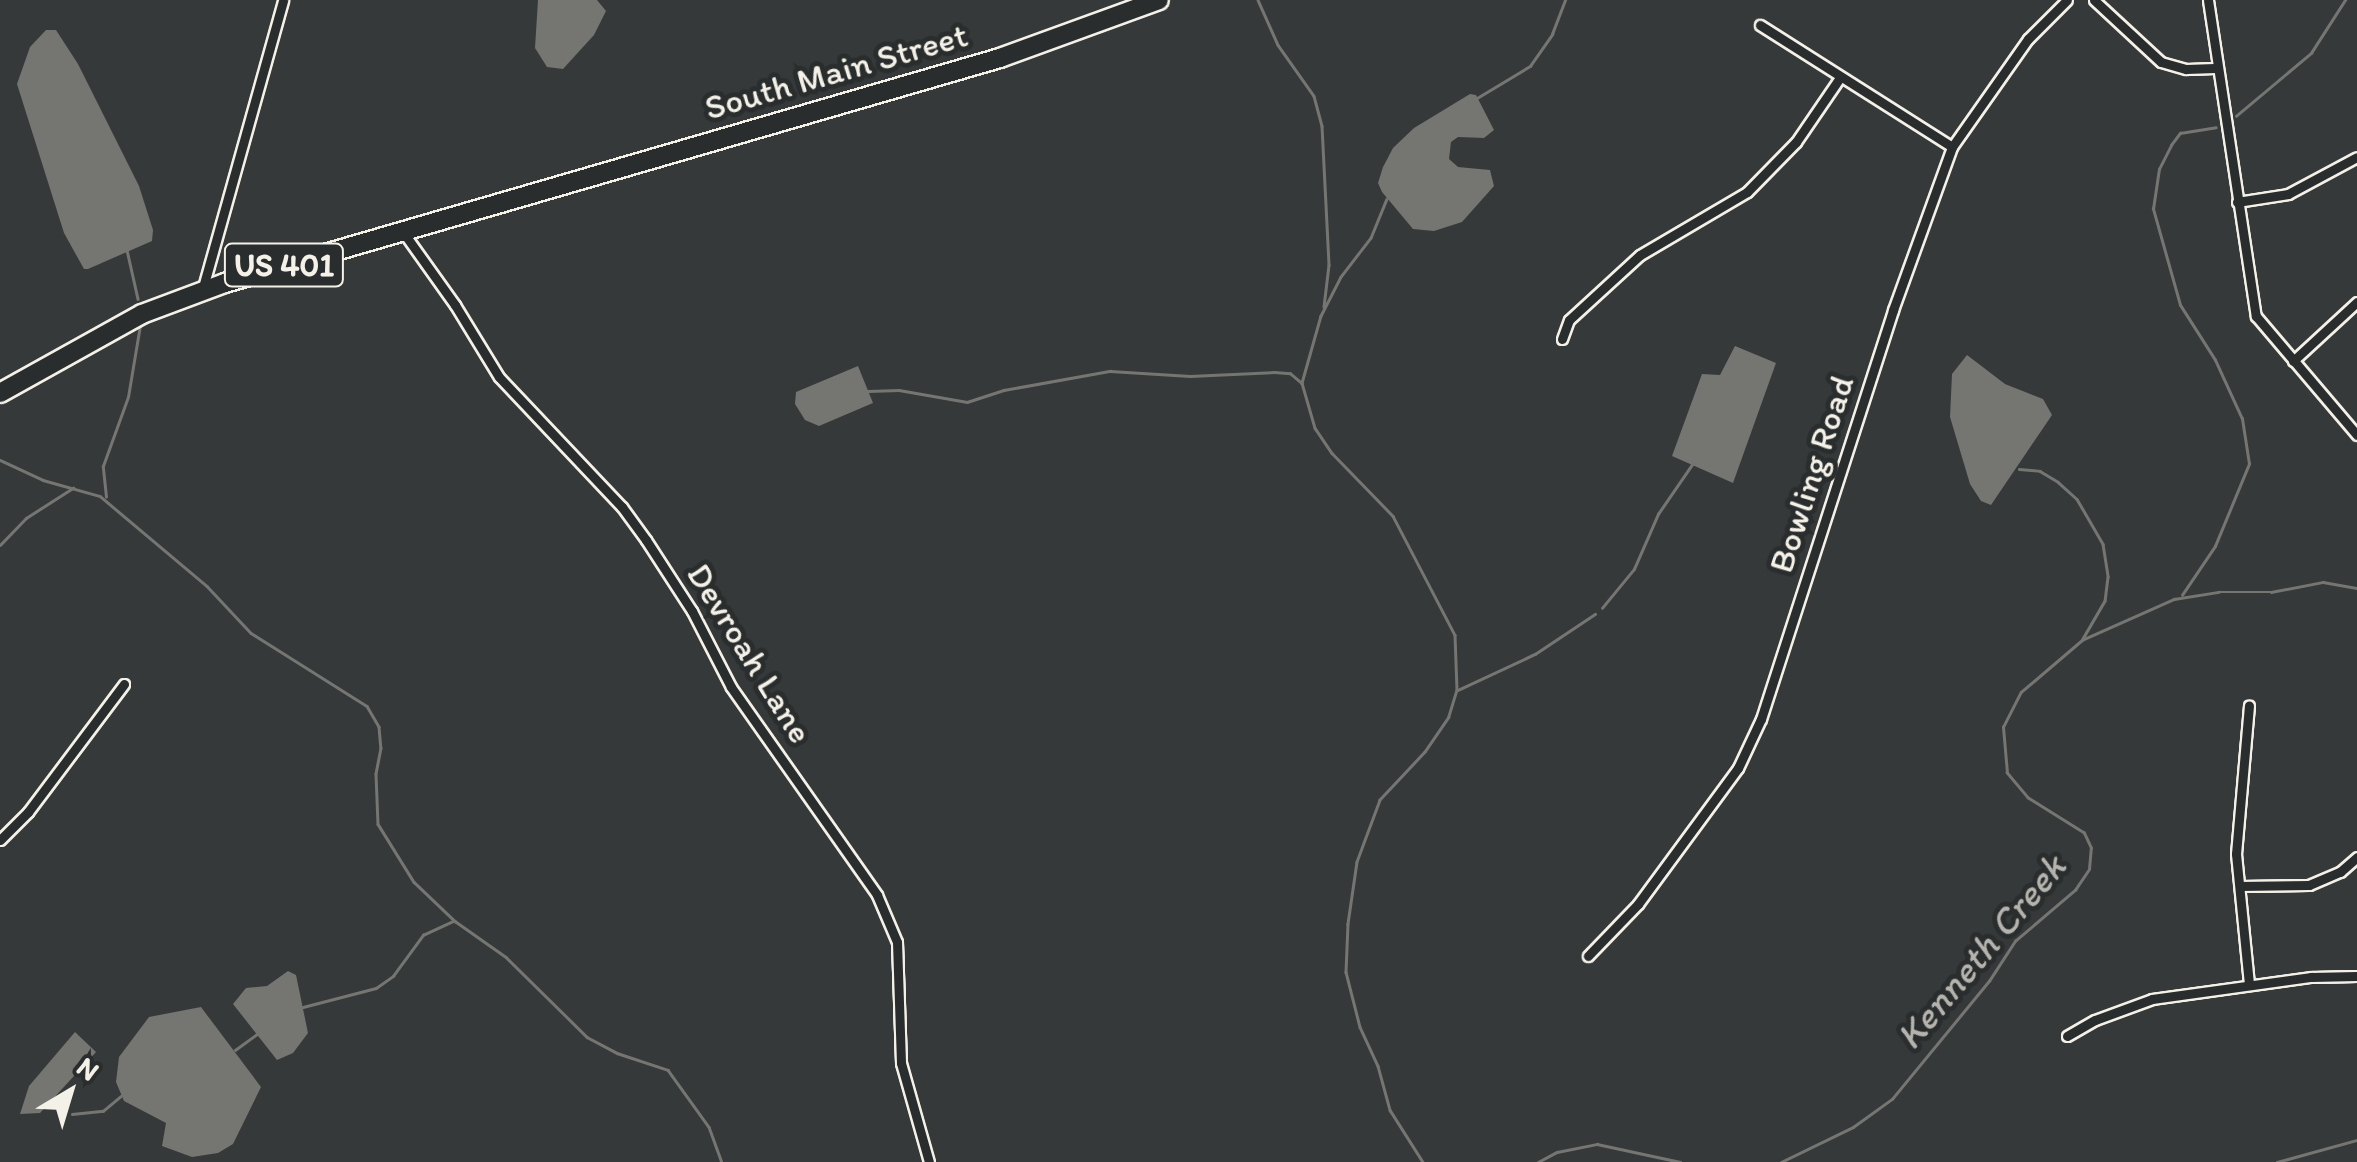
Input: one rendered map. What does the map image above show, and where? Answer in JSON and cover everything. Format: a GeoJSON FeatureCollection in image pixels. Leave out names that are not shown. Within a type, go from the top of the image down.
{"type":"FeatureCollection","features":[{"type":"Feature","properties":{"kind":"highway","name":"South Main Street"},"geometry":{"type":"LineString","coordinates":[[402,230],[984,63],[1158,0]]}},
{"type":"Feature","properties":{"kind":"highway","name":"US 401"},"geometry":{"type":"LineString","coordinates":[[0,393],[109,330],[202,291],[402,230]]}},
{"type":"Feature","properties":{"kind":"street"},"geometry":{"type":"LineString","coordinates":[[202,291],[283,0]]}},
{"type":"Feature","properties":{"kind":"street","name":"Bowling Road"},"geometry":{"type":"LineString","coordinates":[[1588,956],[1638,904],[1738,768],[1761,719],[1893,310],[1952,146],[2028,39],[2067,0]]}},
{"type":"Feature","properties":{"kind":"street"},"geometry":{"type":"LineString","coordinates":[[2094,0],[2161,62],[2186,69],[2215,68]]}},
{"type":"Feature","properties":{"kind":"street"},"geometry":{"type":"LineString","coordinates":[[2208,0],[2215,68],[2256,316],[2357,435]]}},
{"type":"Feature","properties":{"kind":"street"},"geometry":{"type":"LineString","coordinates":[[1760,25],[1840,79],[1952,146]]}},
{"type":"Feature","properties":{"kind":"street"},"geometry":{"type":"LineString","coordinates":[[1562,339],[1569,320],[1640,255],[1748,192],[1796,142],[1840,79]]}},
{"type":"Feature","properties":{"kind":"street"},"geometry":{"type":"LineString","coordinates":[[2237,202],[2288,194],[2357,157]]}},
{"type":"Feature","properties":{"kind":"street","name":"Devroah Lane"},"geometry":{"type":"LineString","coordinates":[[402,230],[455,305],[498,377],[622,507],[646,540],[692,611],[731,687],[876,896],[897,942],[902,1063],[929,1162]]}},
{"type":"Feature","properties":{"kind":"street"},"geometry":{"type":"LineString","coordinates":[[2293,360],[2357,302]]}},
{"type":"Feature","properties":{"kind":"street"},"geometry":{"type":"LineString","coordinates":[[0,840],[28,812],[124,684]]}},
{"type":"Feature","properties":{"kind":"street"},"geometry":{"type":"LineString","coordinates":[[2249,706],[2236,854],[2249,984]]}},
{"type":"Feature","properties":{"kind":"street"},"geometry":{"type":"LineString","coordinates":[[2240,886],[2308,885],[2340,872],[2357,857]]}},
{"type":"Feature","properties":{"kind":"street"},"geometry":{"type":"LineString","coordinates":[[2067,1036],[2095,1020],[2152,999],[2249,984],[2357,976]]}},
{"type":"Feature","properties":{"kind":"shaded area"},"geometry":{"type":"Polygon","coordinates":[[[538,0],[597,0],[606,11],[594,35],[563,69],[547,67],[535,48],[538,0]]]}},
{"type":"Feature","properties":{"kind":"shaded area"},"geometry":{"type":"Polygon","coordinates":[[[46,30],[56,30],[78,64],[139,186],[153,230],[152,241],[88,269],[84,269],[64,233],[17,84],[30,47],[46,30]]]}},
{"type":"Feature","properties":{"kind":"shaded area"},"geometry":{"type":"Polygon","coordinates":[[[1470,94],[1476,95],[1494,130],[1484,138],[1458,137],[1451,142],[1449,159],[1458,167],[1490,170],[1494,186],[1462,222],[1434,231],[1413,229],[1382,192],[1378,183],[1383,167],[1393,148],[1414,128],[1470,94]]]}},
{"type":"Feature","properties":{"kind":"shaded area"},"geometry":{"type":"Polygon","coordinates":[[[1735,346],[1776,363],[1733,483],[1672,456],[1702,374],[1720,375],[1735,346]]]}},
{"type":"Feature","properties":{"kind":"shaded area"},"geometry":{"type":"Polygon","coordinates":[[[1967,355],[2005,384],[2043,399],[2052,415],[1991,505],[1981,501],[1970,484],[1950,417],[1952,374],[1967,355]]]}},
{"type":"Feature","properties":{"kind":"shaded area"},"geometry":{"type":"Polygon","coordinates":[[[858,366],[873,403],[819,426],[805,420],[795,404],[796,392],[858,366]]]}},
{"type":"Feature","properties":{"kind":"shaded area"},"geometry":{"type":"Polygon","coordinates":[[[288,971],[296,975],[308,1033],[293,1053],[277,1060],[233,1004],[246,988],[267,986],[288,971]]]}},
{"type":"Feature","properties":{"kind":"shaded area"},"geometry":{"type":"Polygon","coordinates":[[[201,1007],[261,1087],[233,1144],[218,1153],[192,1157],[162,1146],[166,1123],[124,1101],[116,1082],[119,1057],[149,1017],[201,1007]]]}},
{"type":"Feature","properties":{"kind":"shaded area"},"geometry":{"type":"Polygon","coordinates":[[[75,1032],[96,1052],[40,1113],[20,1114],[29,1086],[75,1032]]]}},
{"type":"Feature","properties":{"kind":"waterway"},"geometry":{"type":"LineString","coordinates":[[1258,0],[1278,45],[1314,96],[1322,126],[1329,265],[1324,307]]}},
{"type":"Feature","properties":{"kind":"waterway"},"geometry":{"type":"LineString","coordinates":[[1477,98],[1530,66],[1552,34],[1565,0]]}},
{"type":"Feature","properties":{"kind":"waterway"},"geometry":{"type":"LineString","coordinates":[[2236,116],[2311,53],[2345,0]]}},
{"type":"Feature","properties":{"kind":"waterway"},"geometry":{"type":"LineString","coordinates":[[2182,595],[2215,546],[2249,464],[2242,419],[2215,360],[2180,305],[2153,209],[2159,169],[2180,133],[2216,127]]}},
{"type":"Feature","properties":{"kind":"waterway"},"geometry":{"type":"LineString","coordinates":[[1387,199],[1371,238],[1341,277],[1321,316],[1302,383],[1315,428],[1332,453],[1393,516],[1455,635],[1457,690],[1449,717],[1425,752],[1380,800],[1357,862],[1348,924],[1346,972],[1360,1027],[1378,1066],[1390,1110],[1423,1162]]}},
{"type":"Feature","properties":{"kind":"waterway"},"geometry":{"type":"LineString","coordinates":[[127,250],[138,299]]}},
{"type":"Feature","properties":{"kind":"waterway"},"geometry":{"type":"LineString","coordinates":[[106,497],[103,466],[128,397],[140,325]]}},
{"type":"Feature","properties":{"kind":"waterway"},"geometry":{"type":"LineString","coordinates":[[868,391],[899,390],[967,402],[1004,390],[1110,371],[1190,376],[1274,372],[1290,373],[1302,383]]}},
{"type":"Feature","properties":{"kind":"waterway"},"geometry":{"type":"LineString","coordinates":[[0,460],[43,480],[100,496],[207,586],[251,633],[367,706],[379,727],[381,748],[376,774],[378,824],[414,882],[455,921],[506,957],[587,1037],[617,1053],[668,1070],[709,1127],[722,1162]]}},
{"type":"Feature","properties":{"kind":"waterway"},"geometry":{"type":"LineString","coordinates":[[1602,608],[1634,569],[1658,514],[1693,463]]}},
{"type":"Feature","properties":{"kind":"waterway"},"geometry":{"type":"LineString","coordinates":[[2019,469],[2040,471],[2058,482],[2077,499],[2103,544],[2108,577],[2105,601],[2083,639]]}},
{"type":"Feature","properties":{"kind":"waterway"},"geometry":{"type":"LineString","coordinates":[[0,545],[26,518],[73,488]]}},
{"type":"Feature","properties":{"kind":"waterway","name":"Kenneth Creek"},"geometry":{"type":"LineString","coordinates":[[1781,1162],[1853,1127],[1892,1099],[1989,981],[2015,941],[2075,890],[2089,869],[2091,848],[2084,833],[2028,798],[2007,773],[2003,727],[2021,692],[2082,640],[2174,599],[2218,592],[2271,592],[2323,582],[2357,588]]}},
{"type":"Feature","properties":{"kind":"waterway"},"geometry":{"type":"LineString","coordinates":[[1458,690],[1535,654],[1595,614]]}},
{"type":"Feature","properties":{"kind":"waterway"},"geometry":{"type":"LineString","coordinates":[[303,1007],[376,988],[393,976],[423,935],[453,921]]}},
{"type":"Feature","properties":{"kind":"waterway"},"geometry":{"type":"LineString","coordinates":[[235,1050],[257,1034]]}},
{"type":"Feature","properties":{"kind":"waterway"},"geometry":{"type":"LineString","coordinates":[[72,1114],[103,1111],[121,1096]]}},
{"type":"Feature","properties":{"kind":"waterway"},"geometry":{"type":"LineString","coordinates":[[51,1102],[63,1110]]}},
{"type":"Feature","properties":{"kind":"waterway"},"geometry":{"type":"LineString","coordinates":[[2277,1162],[2357,1140]]}},
{"type":"Feature","properties":{"kind":"waterway","name":"Kenneth Creek"},"geometry":{"type":"LineString","coordinates":[[1538,1162],[1557,1152],[1597,1144],[1680,1162]]}}]}
